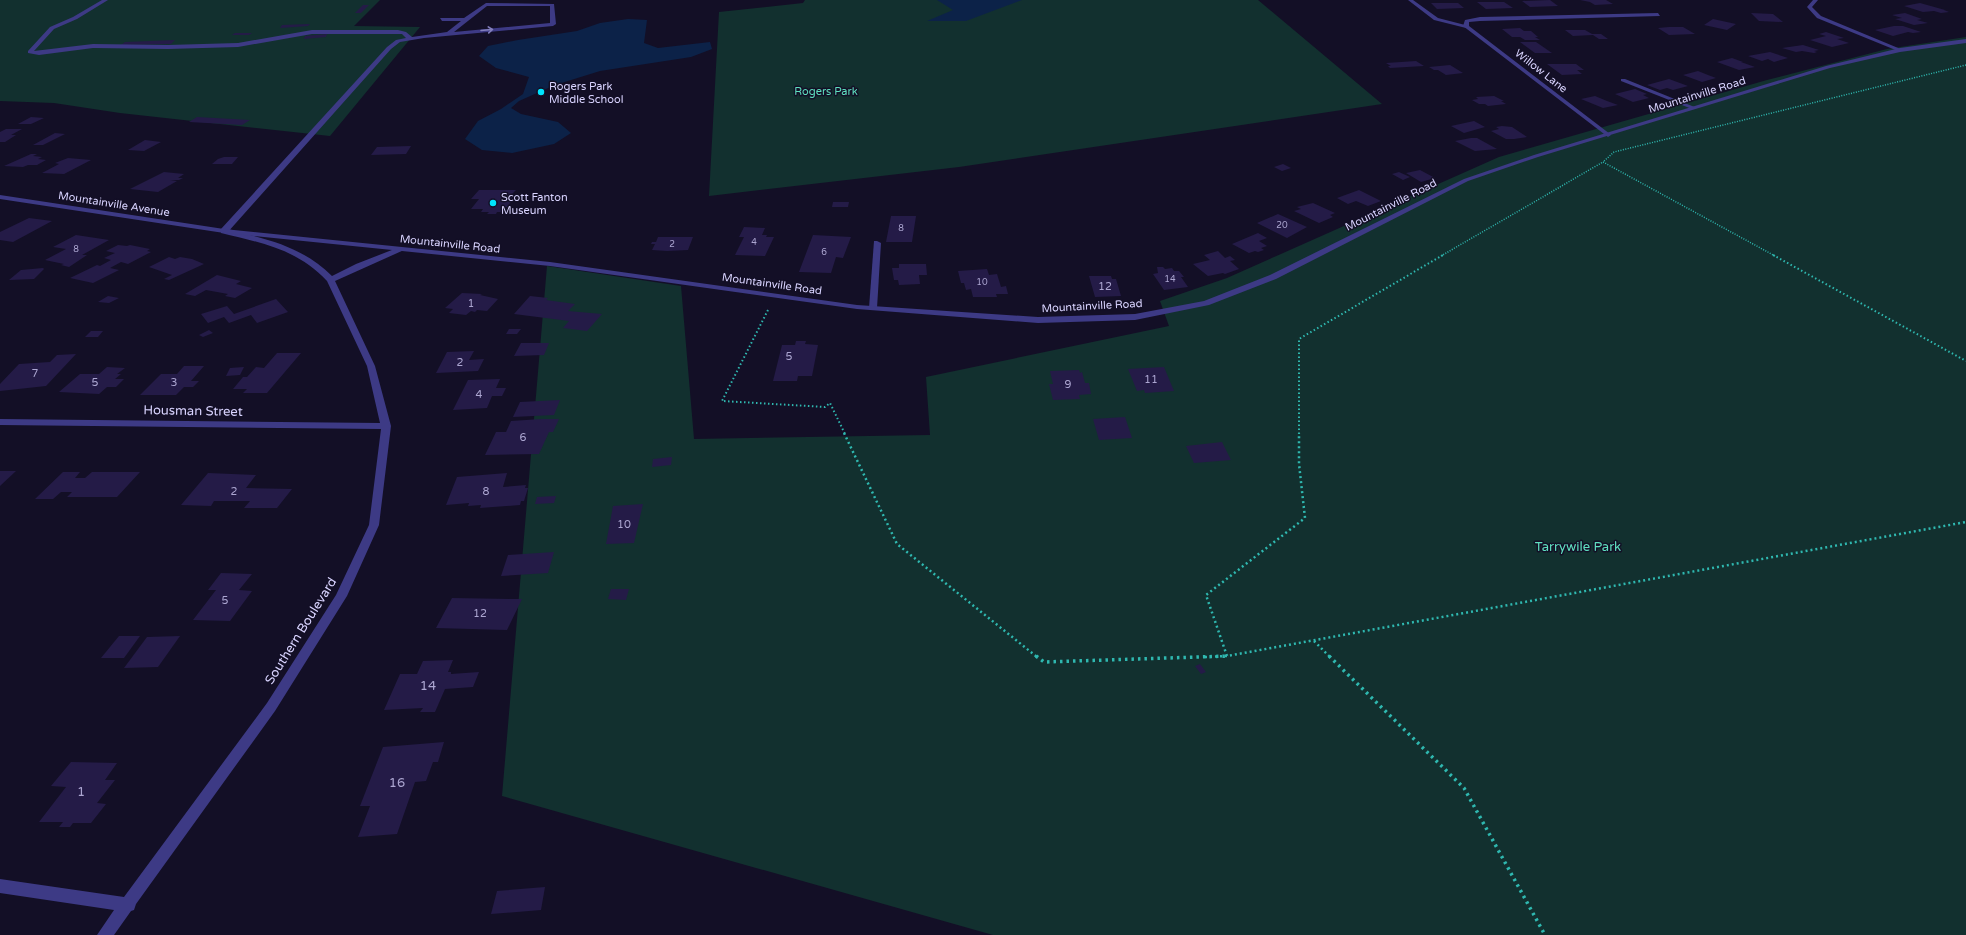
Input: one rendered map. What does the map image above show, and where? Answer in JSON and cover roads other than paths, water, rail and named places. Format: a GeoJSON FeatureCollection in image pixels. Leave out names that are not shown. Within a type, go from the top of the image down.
{"type":"FeatureCollection","features":[{"type":"Feature","properties":{"kind":"street"},"geometry":{"type":"LineString","coordinates":[[106,0],[75,18],[52,28],[30,52],[39,53],[93,46],[174,47],[238,45],[319,32],[398,32],[404,33],[410,38]]}},
{"type":"Feature","properties":{"kind":"street"},"geometry":{"type":"LineString","coordinates":[[1410,0],[1436,19],[1467,24],[1480,19],[1658,15]]}},
{"type":"Feature","properties":{"kind":"street"},"geometry":{"type":"LineString","coordinates":[[1816,0],[1809,8],[1819,17],[1900,50]]}},
{"type":"Feature","properties":{"kind":"street"},"geometry":{"type":"LineString","coordinates":[[224,231],[389,48],[398,41],[449,33],[553,24],[552,5],[486,4],[449,33]]}},
{"type":"Feature","properties":{"kind":"street"},"geometry":{"type":"LineString","coordinates":[[442,19],[466,20]]}},
{"type":"Feature","properties":{"kind":"street","name":"Willow Lane"},"geometry":{"type":"LineString","coordinates":[[1467,24],[1608,135]]}},
{"type":"Feature","properties":{"kind":"street","name":"Mountainville Road"},"geometry":{"type":"LineString","coordinates":[[224,231],[550,264],[873,308],[954,315],[1052,320],[1135,317],[1206,303],[1273,277],[1466,180],[1536,156],[1828,67],[1900,50],[1966,41]]}},
{"type":"Feature","properties":{"kind":"street"},"geometry":{"type":"LineString","coordinates":[[1623,80],[1694,108]]}},
{"type":"Feature","properties":{"kind":"street","name":"Mountainville Avenue"},"geometry":{"type":"LineString","coordinates":[[0,197],[224,231]]}},
{"type":"Feature","properties":{"kind":"street","name":"Southern Boulevard"},"geometry":{"type":"LineString","coordinates":[[105,935],[129,905],[271,707],[341,596],[374,525],[386,426],[371,366],[332,280],[323,269],[302,254],[268,242],[224,231]]}},
{"type":"Feature","properties":{"kind":"street"},"geometry":{"type":"LineString","coordinates":[[873,308],[877,243]]}},
{"type":"Feature","properties":{"kind":"street"},"geometry":{"type":"LineString","coordinates":[[332,280],[364,264],[400,250]]}},
{"type":"Feature","properties":{"kind":"street","name":"Housman Street"},"geometry":{"type":"LineString","coordinates":[[0,422],[386,426]]}},
{"type":"Feature","properties":{"kind":"street"},"geometry":{"type":"LineString","coordinates":[[0,886],[129,905]]}},
{"type":"Feature","properties":{"kind":"water"},"geometry":{"type":"Polygon","coordinates":[[[937,0],[1022,0],[966,21],[927,21],[953,10],[937,0]]]}},
{"type":"Feature","properties":{"kind":"water"},"geometry":{"type":"Polygon","coordinates":[[[628,19],[647,20],[644,43],[658,48],[710,42],[712,49],[691,57],[600,71],[555,85],[519,101],[511,108],[521,114],[558,122],[571,133],[554,144],[512,153],[482,150],[465,139],[478,121],[501,109],[523,94],[529,77],[496,68],[479,56],[488,46],[577,31],[600,23],[628,19]]]}},
{"type":"Feature","properties":{"kind":"place","name":"Rogers Park Middle School"},"geometry":{"type":"Point","coordinates":[541,92]}},
{"type":"Feature","properties":{"kind":"place","name":"Scott Fanton Museum"},"geometry":{"type":"Point","coordinates":[493,203]}},
{"type":"Feature","properties":{"kind":"park label","name":"Rogers Park"},"geometry":{"type":"Point","coordinates":[826,91]}},
{"type":"Feature","properties":{"kind":"park label","name":"Tarrywile Park"},"geometry":{"type":"Point","coordinates":[1578,547]}}]}
